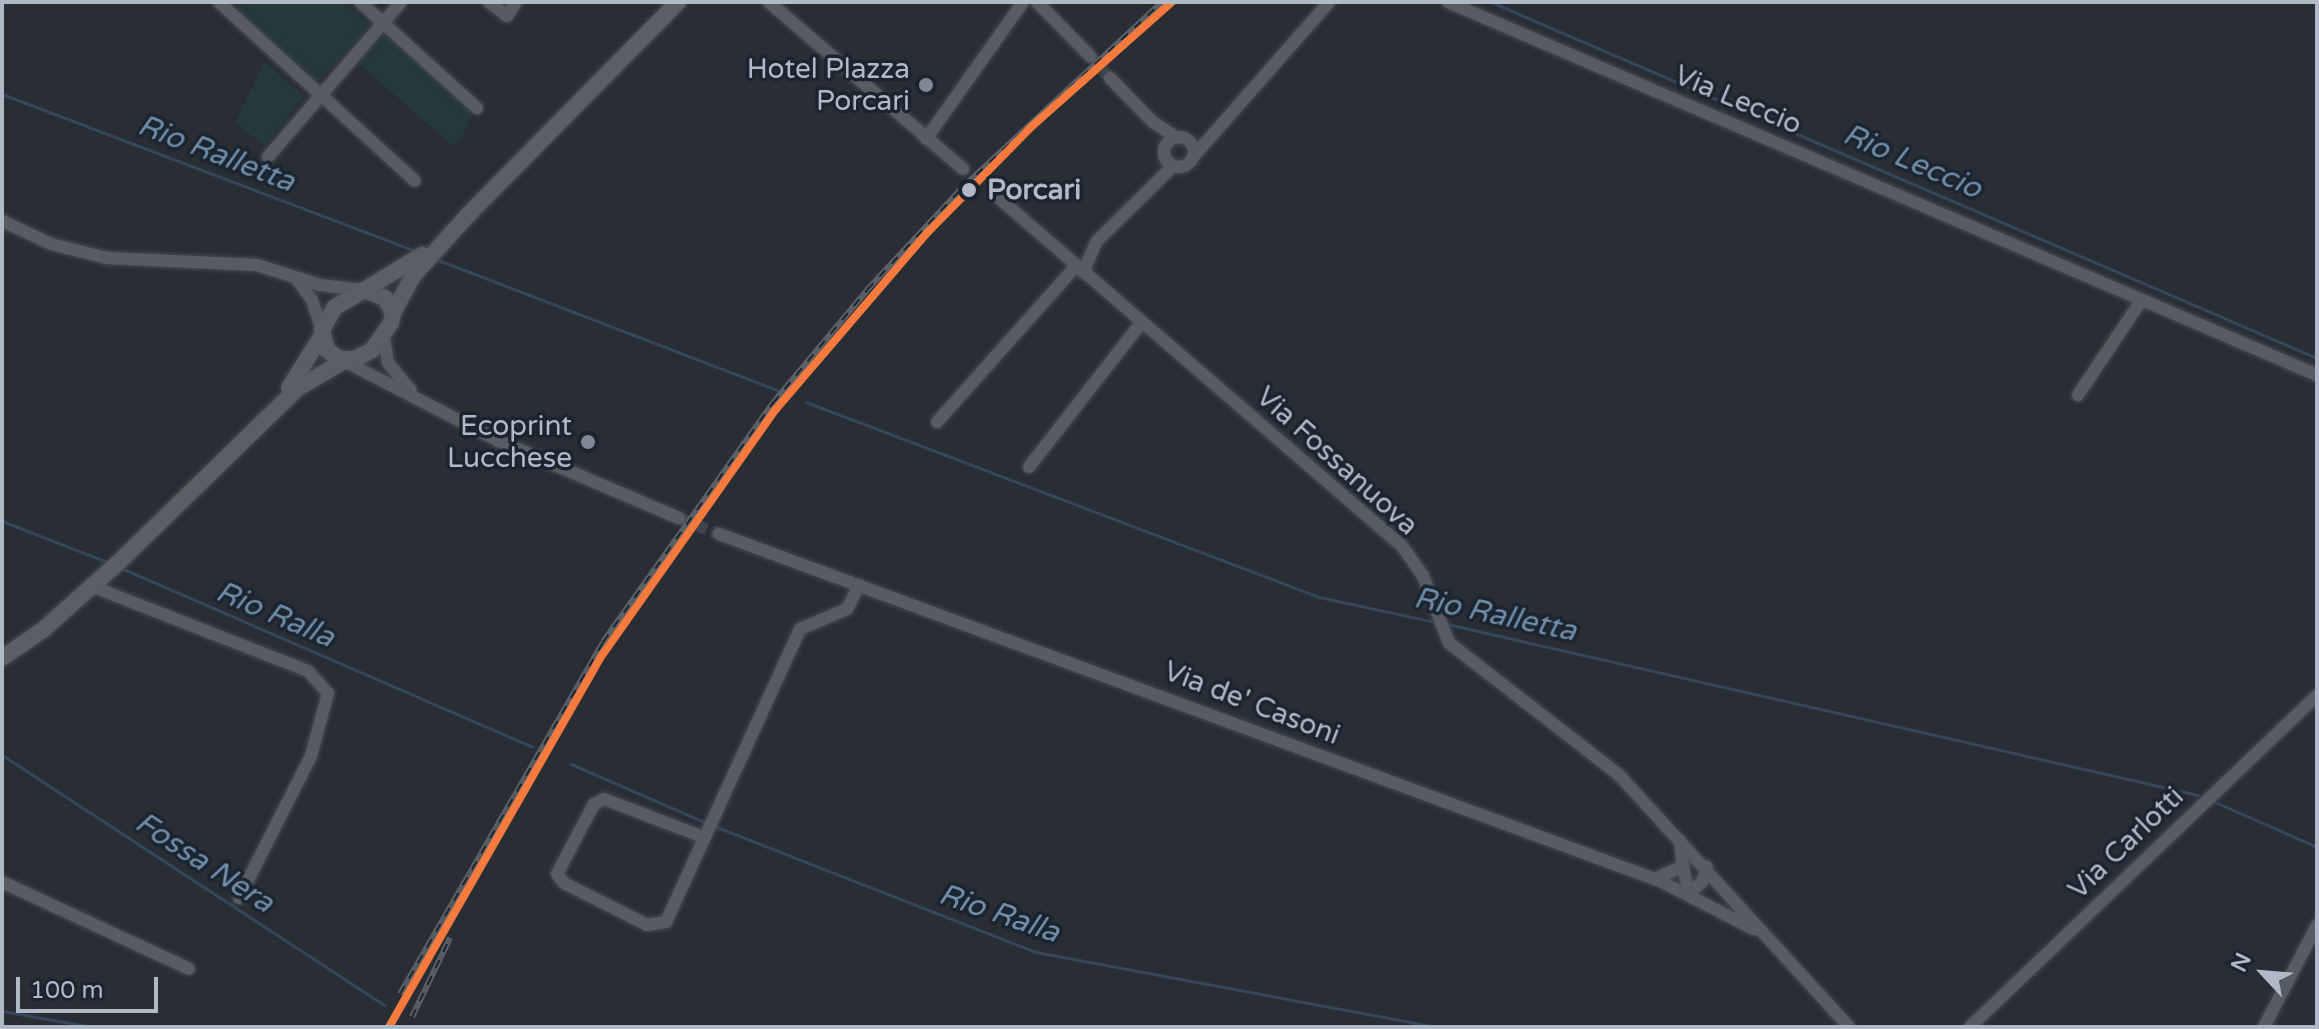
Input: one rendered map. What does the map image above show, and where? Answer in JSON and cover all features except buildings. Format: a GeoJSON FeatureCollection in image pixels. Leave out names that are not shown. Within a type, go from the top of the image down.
{"type":"FeatureCollection","features":[{"type":"Feature","properties":{"kind":"main road"},"geometry":{"type":"LineString","coordinates":[[2,658],[114,566],[298,388],[344,361],[365,354],[384,338],[393,313],[413,276],[468,215],[643,42],[678,2]]}},
{"type":"Feature","properties":{"kind":"main road"},"geometry":{"type":"LineString","coordinates":[[643,42],[690,2]]}},
{"type":"Feature","properties":{"kind":"main road"},"geometry":{"type":"LineString","coordinates":[[251,431],[297,380],[341,302],[403,270],[468,215]]}},
{"type":"Feature","properties":{"kind":"main road"},"geometry":{"type":"LineString","coordinates":[[364,290],[385,298],[393,313]]}},
{"type":"Feature","properties":{"kind":"main road"},"geometry":{"type":"LineString","coordinates":[[322,332],[327,350],[344,361]]}},
{"type":"Feature","properties":{"kind":"street"},"geometry":{"type":"LineString","coordinates":[[219,2],[415,181]]}},
{"type":"Feature","properties":{"kind":"street"},"geometry":{"type":"LineString","coordinates":[[360,2],[477,108]]}},
{"type":"Feature","properties":{"kind":"street"},"geometry":{"type":"LineString","coordinates":[[268,157],[401,2]]}},
{"type":"Feature","properties":{"kind":"street"},"geometry":{"type":"LineString","coordinates":[[489,2],[507,16],[516,2]]}},
{"type":"Feature","properties":{"kind":"street"},"geometry":{"type":"LineString","coordinates":[[926,139],[1023,2]]}},
{"type":"Feature","properties":{"kind":"street"},"geometry":{"type":"LineString","coordinates":[[1037,2],[1090,56]]}},
{"type":"Feature","properties":{"kind":"street"},"geometry":{"type":"LineString","coordinates":[[1153,122],[1167,157],[1187,165],[1329,2]]}},
{"type":"Feature","properties":{"kind":"street","name":"Via Leccio"},"geometry":{"type":"LineString","coordinates":[[1448,2],[2317,375]]}},
{"type":"Feature","properties":{"kind":"street"},"geometry":{"type":"LineString","coordinates":[[771,3],[963,169]]}},
{"type":"Feature","properties":{"kind":"street"},"geometry":{"type":"LineString","coordinates":[[1110,78],[1153,122],[1176,137],[1191,143],[1216,130]]}},
{"type":"Feature","properties":{"kind":"street"},"geometry":{"type":"LineString","coordinates":[[937,422],[1149,186],[1176,137]]}},
{"type":"Feature","properties":{"kind":"street"},"geometry":{"type":"LineString","coordinates":[[1191,143],[1193,157]]}},
{"type":"Feature","properties":{"kind":"street","name":"Via Fossanuova"},"geometry":{"type":"LineString","coordinates":[[994,194],[1402,546],[1423,576],[1449,643],[1619,775],[1677,833],[1761,932],[1849,1027]]}},
{"type":"Feature","properties":{"kind":"street"},"geometry":{"type":"LineString","coordinates":[[2,221],[51,244],[107,258],[250,264],[330,288],[364,290]]}},
{"type":"Feature","properties":{"kind":"street"},"geometry":{"type":"LineString","coordinates":[[294,276],[312,300],[322,332]]}},
{"type":"Feature","properties":{"kind":"street"},"geometry":{"type":"LineString","coordinates":[[2078,395],[2141,301]]}},
{"type":"Feature","properties":{"kind":"street"},"geometry":{"type":"LineString","coordinates":[[1029,467],[1142,322]]}},
{"type":"Feature","properties":{"kind":"street"},"geometry":{"type":"LineString","coordinates":[[384,338],[392,371],[419,398]]}},
{"type":"Feature","properties":{"kind":"street"},"geometry":{"type":"LineString","coordinates":[[344,361],[552,466],[679,518]]}},
{"type":"Feature","properties":{"kind":"street","name":"Via de' Casoni"},"geometry":{"type":"LineString","coordinates":[[719,534],[1654,879],[1761,932]]}},
{"type":"Feature","properties":{"kind":"street"},"geometry":{"type":"LineString","coordinates":[[704,835],[604,799],[594,804],[557,874],[578,890],[647,925],[657,924],[673,910],[704,835],[711,818],[800,629],[847,609],[859,585]]}},
{"type":"Feature","properties":{"kind":"street"},"geometry":{"type":"LineString","coordinates":[[91,586],[308,671],[328,693],[311,756],[239,898]]}},
{"type":"Feature","properties":{"kind":"street","name":"Via Carlotti"},"geometry":{"type":"LineString","coordinates":[[1970,1027],[2317,695]]}},
{"type":"Feature","properties":{"kind":"street"},"geometry":{"type":"LineString","coordinates":[[1677,833],[1689,894]]}},
{"type":"Feature","properties":{"kind":"street"},"geometry":{"type":"LineString","coordinates":[[1654,879],[1683,866]]}},
{"type":"Feature","properties":{"kind":"street"},"geometry":{"type":"LineString","coordinates":[[1689,894],[1702,882],[1707,867]]}},
{"type":"Feature","properties":{"kind":"street"},"geometry":{"type":"LineString","coordinates":[[2,882],[189,969]]}},
{"type":"Feature","properties":{"kind":"street"},"geometry":{"type":"LineString","coordinates":[[2264,1027],[2317,925]]}},
{"type":"Feature","properties":{"kind":"shaded area"},"geometry":{"type":"Polygon","coordinates":[[[230,2],[341,2],[372,24],[318,82],[230,2]]]}},
{"type":"Feature","properties":{"kind":"shaded area"},"geometry":{"type":"Polygon","coordinates":[[[384,32],[473,110],[463,137],[453,146],[358,63],[384,32]]]}},
{"type":"Feature","properties":{"kind":"shaded area"},"geometry":{"type":"Polygon","coordinates":[[[265,62],[304,96],[265,146],[235,123],[265,62]]]}},
{"type":"Feature","properties":{"kind":"waterway","name":"Rio Leccio"},"geometry":{"type":"LineString","coordinates":[[1491,2],[2317,358]]}},
{"type":"Feature","properties":{"kind":"waterway","name":"Rio Ralletta"},"geometry":{"type":"LineString","coordinates":[[2,94],[415,251]]}},
{"type":"Feature","properties":{"kind":"waterway","name":"Rio Ralletta"},"geometry":{"type":"LineString","coordinates":[[438,260],[777,390]]}},
{"type":"Feature","properties":{"kind":"waterway","name":"Rio Ralletta"},"geometry":{"type":"LineString","coordinates":[[806,402],[1319,597],[1435,622]]}},
{"type":"Feature","properties":{"kind":"waterway","name":"Rio Ralla"},"geometry":{"type":"LineString","coordinates":[[2,521],[110,563]]}},
{"type":"Feature","properties":{"kind":"waterway","name":"Rio Ralla"},"geometry":{"type":"LineString","coordinates":[[121,568],[532,747]]}},
{"type":"Feature","properties":{"kind":"waterway","name":"Rio Ralletta"},"geometry":{"type":"LineString","coordinates":[[1447,624],[2198,795]]}},
{"type":"Feature","properties":{"kind":"waterway","name":"Fossa Nera"},"geometry":{"type":"LineString","coordinates":[[2,755],[384,1005]]}},
{"type":"Feature","properties":{"kind":"waterway","name":"Rio Ralla"},"geometry":{"type":"LineString","coordinates":[[571,764],[707,823]]}},
{"type":"Feature","properties":{"kind":"waterway","name":"Rio Ralletta"},"geometry":{"type":"LineString","coordinates":[[2215,802],[2317,847]]}},
{"type":"Feature","properties":{"kind":"waterway","name":"Rio Ralla"},"geometry":{"type":"LineString","coordinates":[[714,826],[1036,952],[1436,1027]]}},
{"type":"Feature","properties":{"kind":"waterway"},"geometry":{"type":"LineString","coordinates":[[2,1011],[93,1027]]}},
{"type":"Feature","properties":{"kind":"tunnel"},"geometry":{"type":"LineString","coordinates":[[1090,56],[1110,78]]}},
{"type":"Feature","properties":{"kind":"tunnel"},"geometry":{"type":"LineString","coordinates":[[679,518],[719,534]]}},
{"type":"Feature","properties":{"kind":"railway"},"geometry":{"type":"LineString","coordinates":[[400,994],[603,642],[773,403],[867,290],[963,187],[1162,2]]}},
{"type":"Feature","properties":{"kind":"railway"},"geometry":{"type":"LineString","coordinates":[[412,1017],[450,938]]}},
{"type":"Feature","properties":{"kind":"transit line"},"geometry":{"type":"LineString","coordinates":[[389,1027],[603,654],[776,409],[927,233],[1031,127],[1172,2]]}},
{"type":"Feature","properties":{"kind":"place","name":"Hotel Plazza Porcari"},"geometry":{"type":"Point","coordinates":[926,85]}},
{"type":"Feature","properties":{"kind":"place","name":"Porcari"},"geometry":{"type":"Point","coordinates":[969,190]}},
{"type":"Feature","properties":{"kind":"place","name":"Ecoprint Lucchese"},"geometry":{"type":"Point","coordinates":[588,442]}}]}
